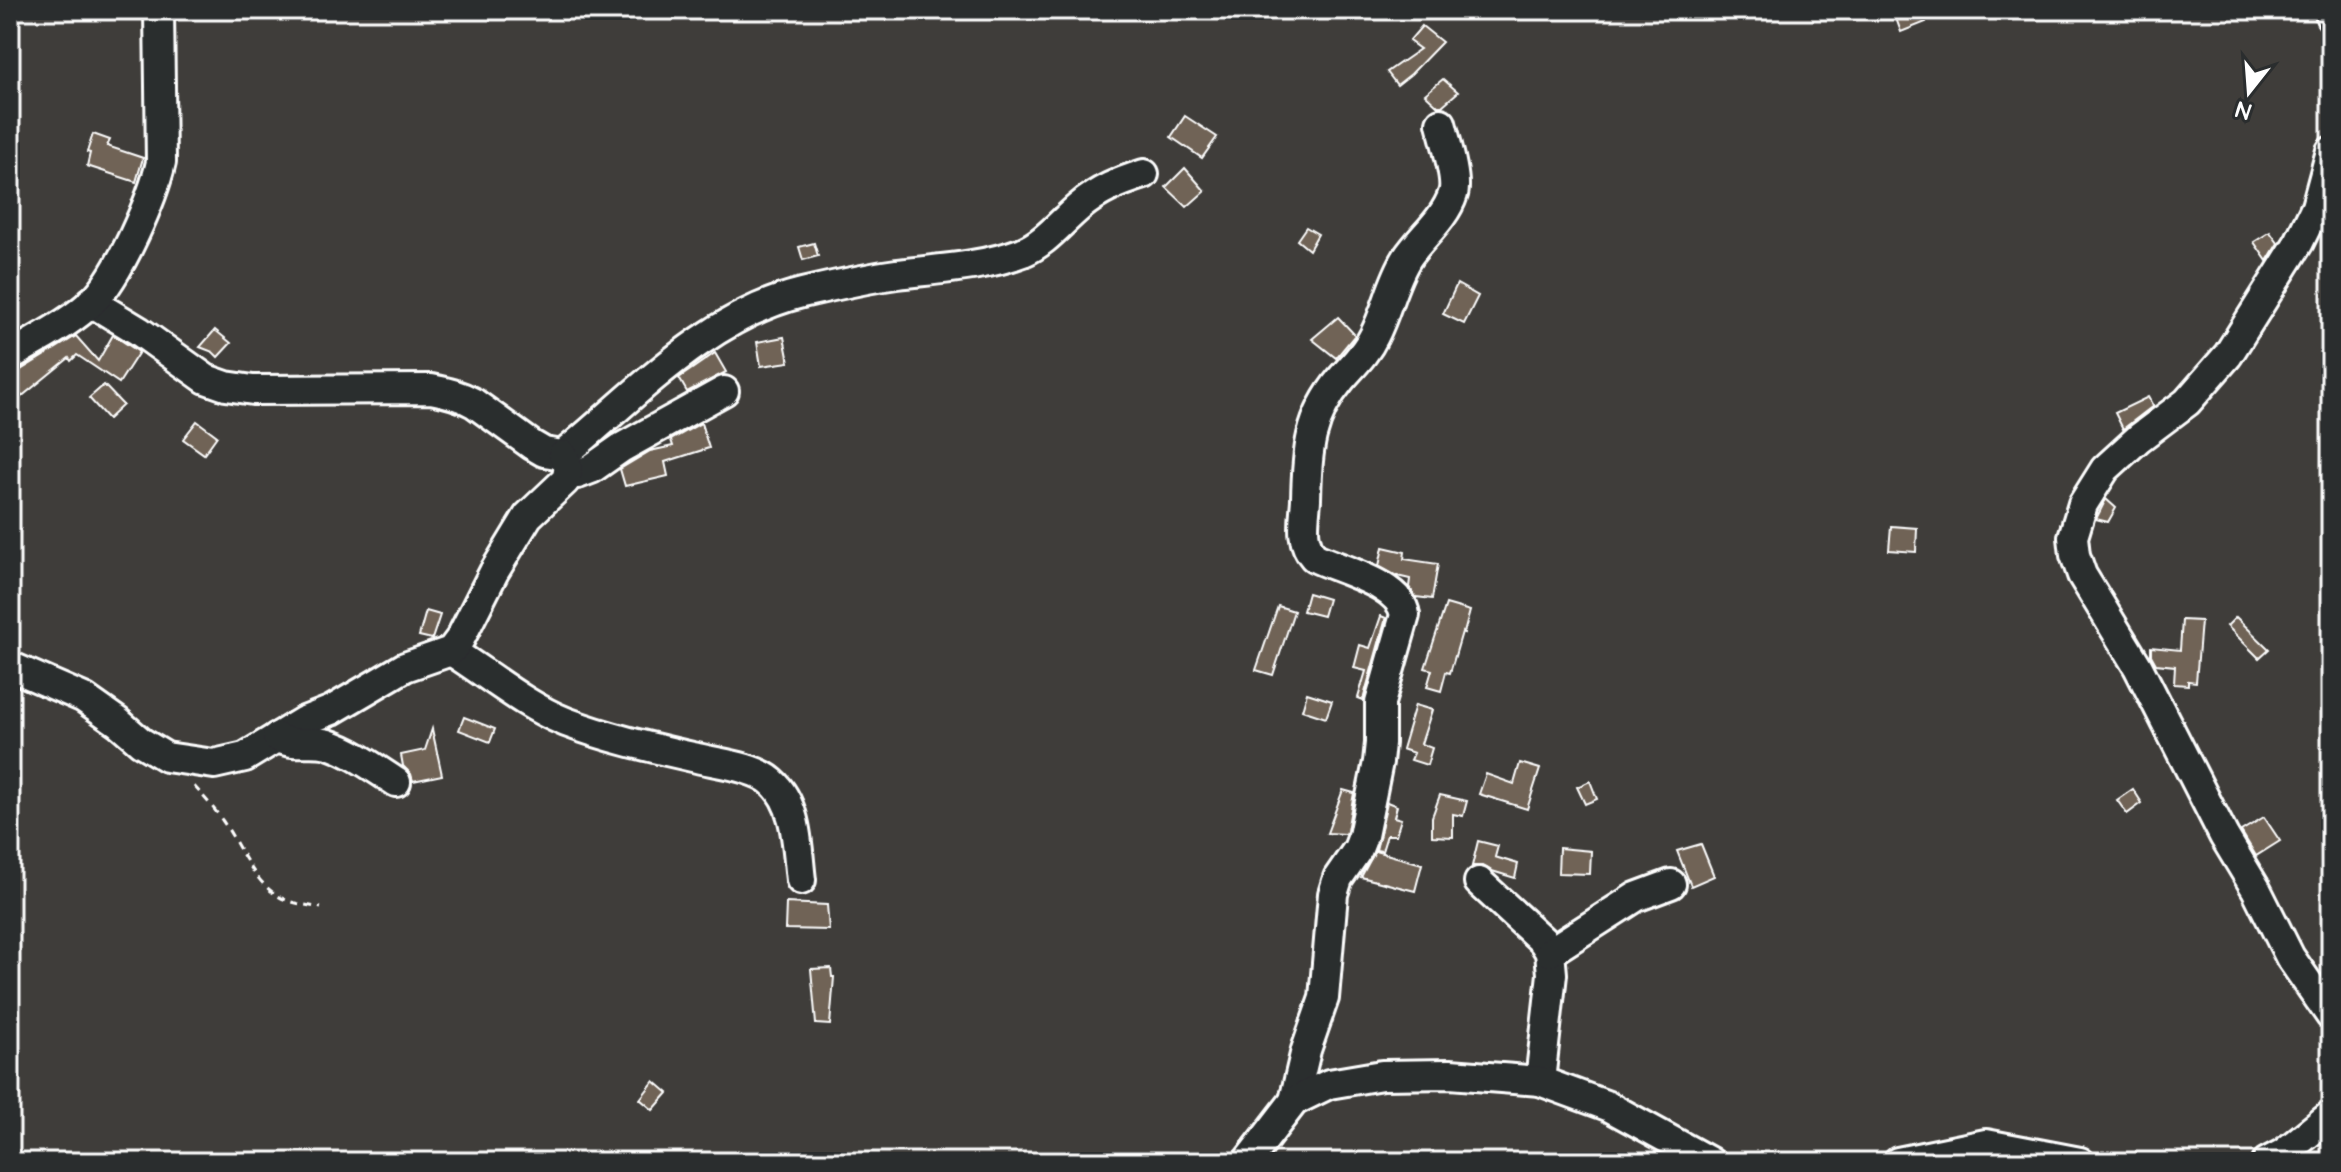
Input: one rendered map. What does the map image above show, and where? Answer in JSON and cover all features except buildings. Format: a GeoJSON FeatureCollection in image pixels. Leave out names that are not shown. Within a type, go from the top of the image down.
{"type":"FeatureCollection","features":[{"type":"Feature","properties":{"kind":"street"},"geometry":{"type":"LineString","coordinates":[[10,356],[57,328],[91,302],[121,258],[141,220],[161,162],[159,10]]}},
{"type":"Feature","properties":{"kind":"street"},"geometry":{"type":"LineString","coordinates":[[2330,10],[2331,17]]}},
{"type":"Feature","properties":{"kind":"street"},"geometry":{"type":"LineString","coordinates":[[1247,1162],[1294,1101],[1306,1050],[1324,998],[1333,894],[1338,878],[1358,849],[1369,812],[1380,743],[1380,703],[1405,615],[1404,606],[1387,590],[1314,557],[1308,550],[1304,530],[1309,446],[1319,412],[1328,396],[1375,336],[1405,261],[1438,220],[1453,195],[1455,188],[1441,123]]}},
{"type":"Feature","properties":{"kind":"street"},"geometry":{"type":"LineString","coordinates":[[2331,151],[2316,207],[2299,242],[2228,355],[2187,402],[2139,438],[2105,469],[2083,504],[2073,537],[2082,575],[2138,667],[2290,957],[2331,1016]]}},
{"type":"Feature","properties":{"kind":"street"},"geometry":{"type":"LineString","coordinates":[[10,666],[84,698],[141,742],[166,757],[214,764],[245,757],[304,721],[332,710],[405,667],[451,651],[528,516],[543,500],[555,493],[566,464],[691,347],[726,325],[775,302],[801,294],[893,275],[969,265],[1023,252],[1038,244],[1102,190],[1144,174]]}},
{"type":"Feature","properties":{"kind":"street"},"geometry":{"type":"LineString","coordinates":[[91,302],[139,331],[206,379],[226,386],[253,390],[431,389],[446,392],[474,403],[544,452],[584,472],[724,391]]}},
{"type":"Feature","properties":{"kind":"street"},"geometry":{"type":"LineString","coordinates":[[451,651],[531,704],[570,723],[620,739],[736,766],[773,782],[793,820],[801,880]]}},
{"type":"Feature","properties":{"kind":"street"},"geometry":{"type":"LineString","coordinates":[[277,737],[339,748],[396,782]]}},
{"type":"Feature","properties":{"kind":"street"},"geometry":{"type":"LineString","coordinates":[[1479,882],[1543,941],[1550,952],[1552,974],[1540,1081]]}},
{"type":"Feature","properties":{"kind":"street"},"geometry":{"type":"LineString","coordinates":[[1550,952],[1636,897],[1671,884]]}},
{"type":"Feature","properties":{"kind":"street"},"geometry":{"type":"LineString","coordinates":[[1294,1101],[1329,1084],[1382,1075],[1450,1074],[1540,1081],[1608,1106],[1710,1162]]}},
{"type":"Feature","properties":{"kind":"street"},"geometry":{"type":"LineString","coordinates":[[2267,1162],[2284,1153],[2331,1115]]}},
{"type":"Feature","properties":{"kind":"street"},"geometry":{"type":"LineString","coordinates":[[1898,1162],[1986,1144],[2080,1162]]}},
{"type":"Feature","properties":{"kind":"path"},"geometry":{"type":"LineString","coordinates":[[173,759],[224,822],[263,884],[291,902],[321,908]]}}]}
